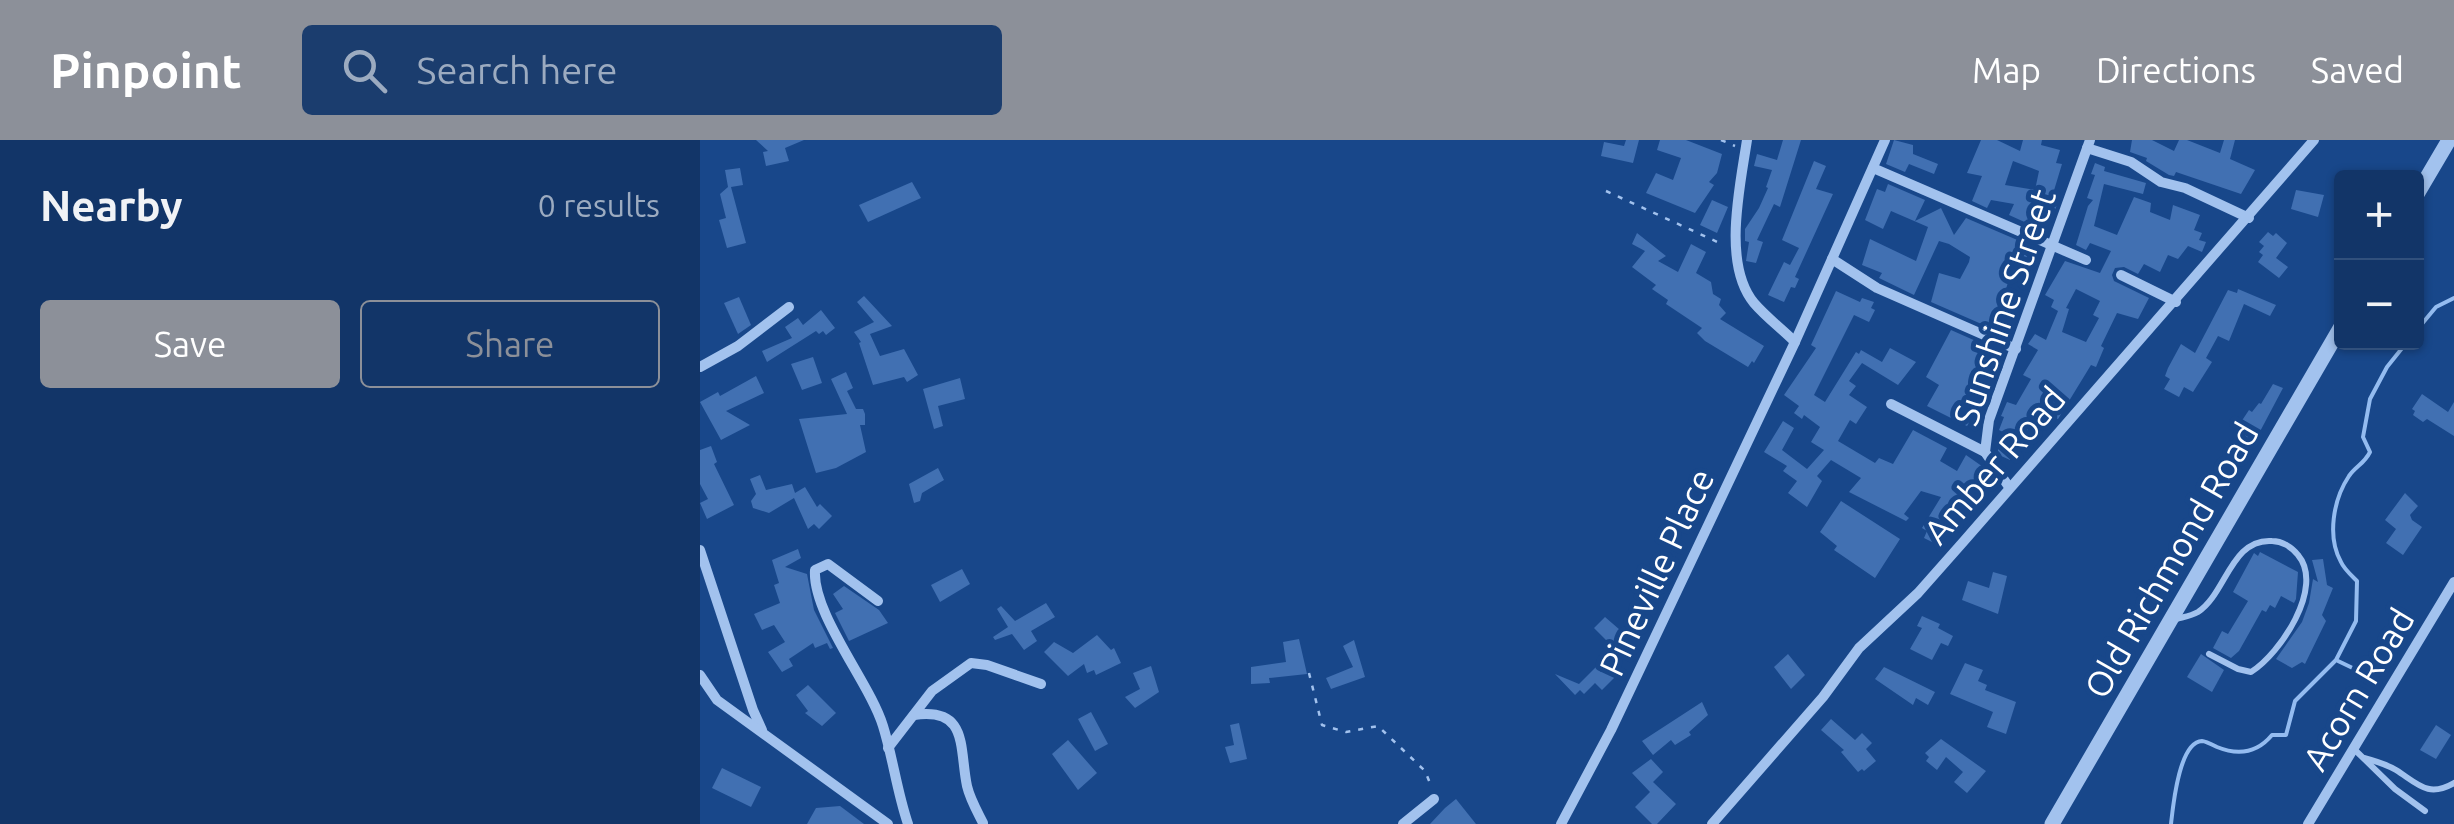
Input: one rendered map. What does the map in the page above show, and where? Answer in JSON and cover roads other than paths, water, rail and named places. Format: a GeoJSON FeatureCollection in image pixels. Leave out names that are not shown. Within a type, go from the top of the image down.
{"type":"FeatureCollection","features":[{"type":"Feature","properties":{"kind":"street","name":"Pineville Place"},"geometry":{"type":"LineString","coordinates":[[1561,824],[1611,730],[1795,342],[1885,140]]}},
{"type":"Feature","properties":{"kind":"street","name":"Amber Road"},"geometry":{"type":"LineString","coordinates":[[1712,824],[1823,698],[1859,648],[1918,593],[2314,140]]}},
{"type":"Feature","properties":{"kind":"street"},"geometry":{"type":"LineString","coordinates":[[2424,182],[2449,140]]}},
{"type":"Feature","properties":{"kind":"street"},"geometry":{"type":"LineString","coordinates":[[2088,144],[2131,162],[2160,182],[2185,188],[2249,218]]}},
{"type":"Feature","properties":{"kind":"street","name":"Sunshine Street"},"geometry":{"type":"LineString","coordinates":[[2009,487],[1986,452],[1989,420],[2088,144]]}},
{"type":"Feature","properties":{"kind":"street"},"geometry":{"type":"LineString","coordinates":[[1746,146],[1734,250],[1744,287],[1754,303],[1795,342]]}},
{"type":"Feature","properties":{"kind":"street"},"geometry":{"type":"LineString","coordinates":[[1873,168],[2086,260]]}},
{"type":"Feature","properties":{"kind":"street"},"geometry":{"type":"LineString","coordinates":[[1832,258],[1877,288],[2016,350]]}},
{"type":"Feature","properties":{"kind":"street"},"geometry":{"type":"LineString","coordinates":[[2121,275],[2176,302]]}},
{"type":"Feature","properties":{"kind":"street"},"geometry":{"type":"LineString","coordinates":[[700,366],[738,346],[789,307]]}},
{"type":"Feature","properties":{"kind":"street","name":"Old Richmond Road"},"geometry":{"type":"LineString","coordinates":[[2052,824],[2334,339]]}},
{"type":"Feature","properties":{"kind":"street"},"geometry":{"type":"LineString","coordinates":[[1890,404],[1986,452]]}},
{"type":"Feature","properties":{"kind":"street"},"geometry":{"type":"LineString","coordinates":[[700,550],[763,731]]}},
{"type":"Feature","properties":{"kind":"street"},"geometry":{"type":"LineString","coordinates":[[878,602],[828,564],[815,570],[814,578],[832,623],[876,710],[908,824]]}},
{"type":"Feature","properties":{"kind":"street","name":"Acorn Road"},"geometry":{"type":"LineString","coordinates":[[2308,824],[2454,582]]}},
{"type":"Feature","properties":{"kind":"street"},"geometry":{"type":"LineString","coordinates":[[888,748],[932,691],[971,663],[988,664],[1041,684]]}},
{"type":"Feature","properties":{"kind":"street"},"geometry":{"type":"LineString","coordinates":[[700,675],[717,700],[888,824]]}},
{"type":"Feature","properties":{"kind":"street"},"geometry":{"type":"LineString","coordinates":[[914,715],[932,712],[953,724],[964,749],[967,785],[984,823]]}},
{"type":"Feature","properties":{"kind":"street"},"geometry":{"type":"LineString","coordinates":[[1403,824],[1434,799]]}},
{"type":"Feature","properties":{"kind":"lane"},"geometry":{"type":"LineString","coordinates":[[2170,620],[2200,610],[2237,558],[2257,542],[2272,540],[2294,549],[2308,574],[2306,588],[2291,626],[2275,647],[2251,672],[2209,654]]}},
{"type":"Feature","properties":{"kind":"lane"},"geometry":{"type":"LineString","coordinates":[[2354,749],[2425,811]]}},
{"type":"Feature","properties":{"kind":"lane"},"geometry":{"type":"LineString","coordinates":[[2364,758],[2396,770],[2421,789],[2442,790],[2454,783]]}},
{"type":"Feature","properties":{"kind":"waterway"},"geometry":{"type":"LineString","coordinates":[[2424,321],[2436,307],[2454,298]]}},
{"type":"Feature","properties":{"kind":"waterway"},"geometry":{"type":"LineString","coordinates":[[2171,824],[2179,776],[2194,744],[2202,741],[2240,752],[2260,746],[2272,735],[2286,735],[2295,701],[2336,660],[2356,621],[2357,581],[2337,552],[2333,530],[2336,507],[2349,476],[2370,452],[2363,437],[2370,399],[2401,350]]}},
{"type":"Feature","properties":{"kind":"waterway"},"geometry":{"type":"LineString","coordinates":[[2338,661],[2361,672]]}}]}
